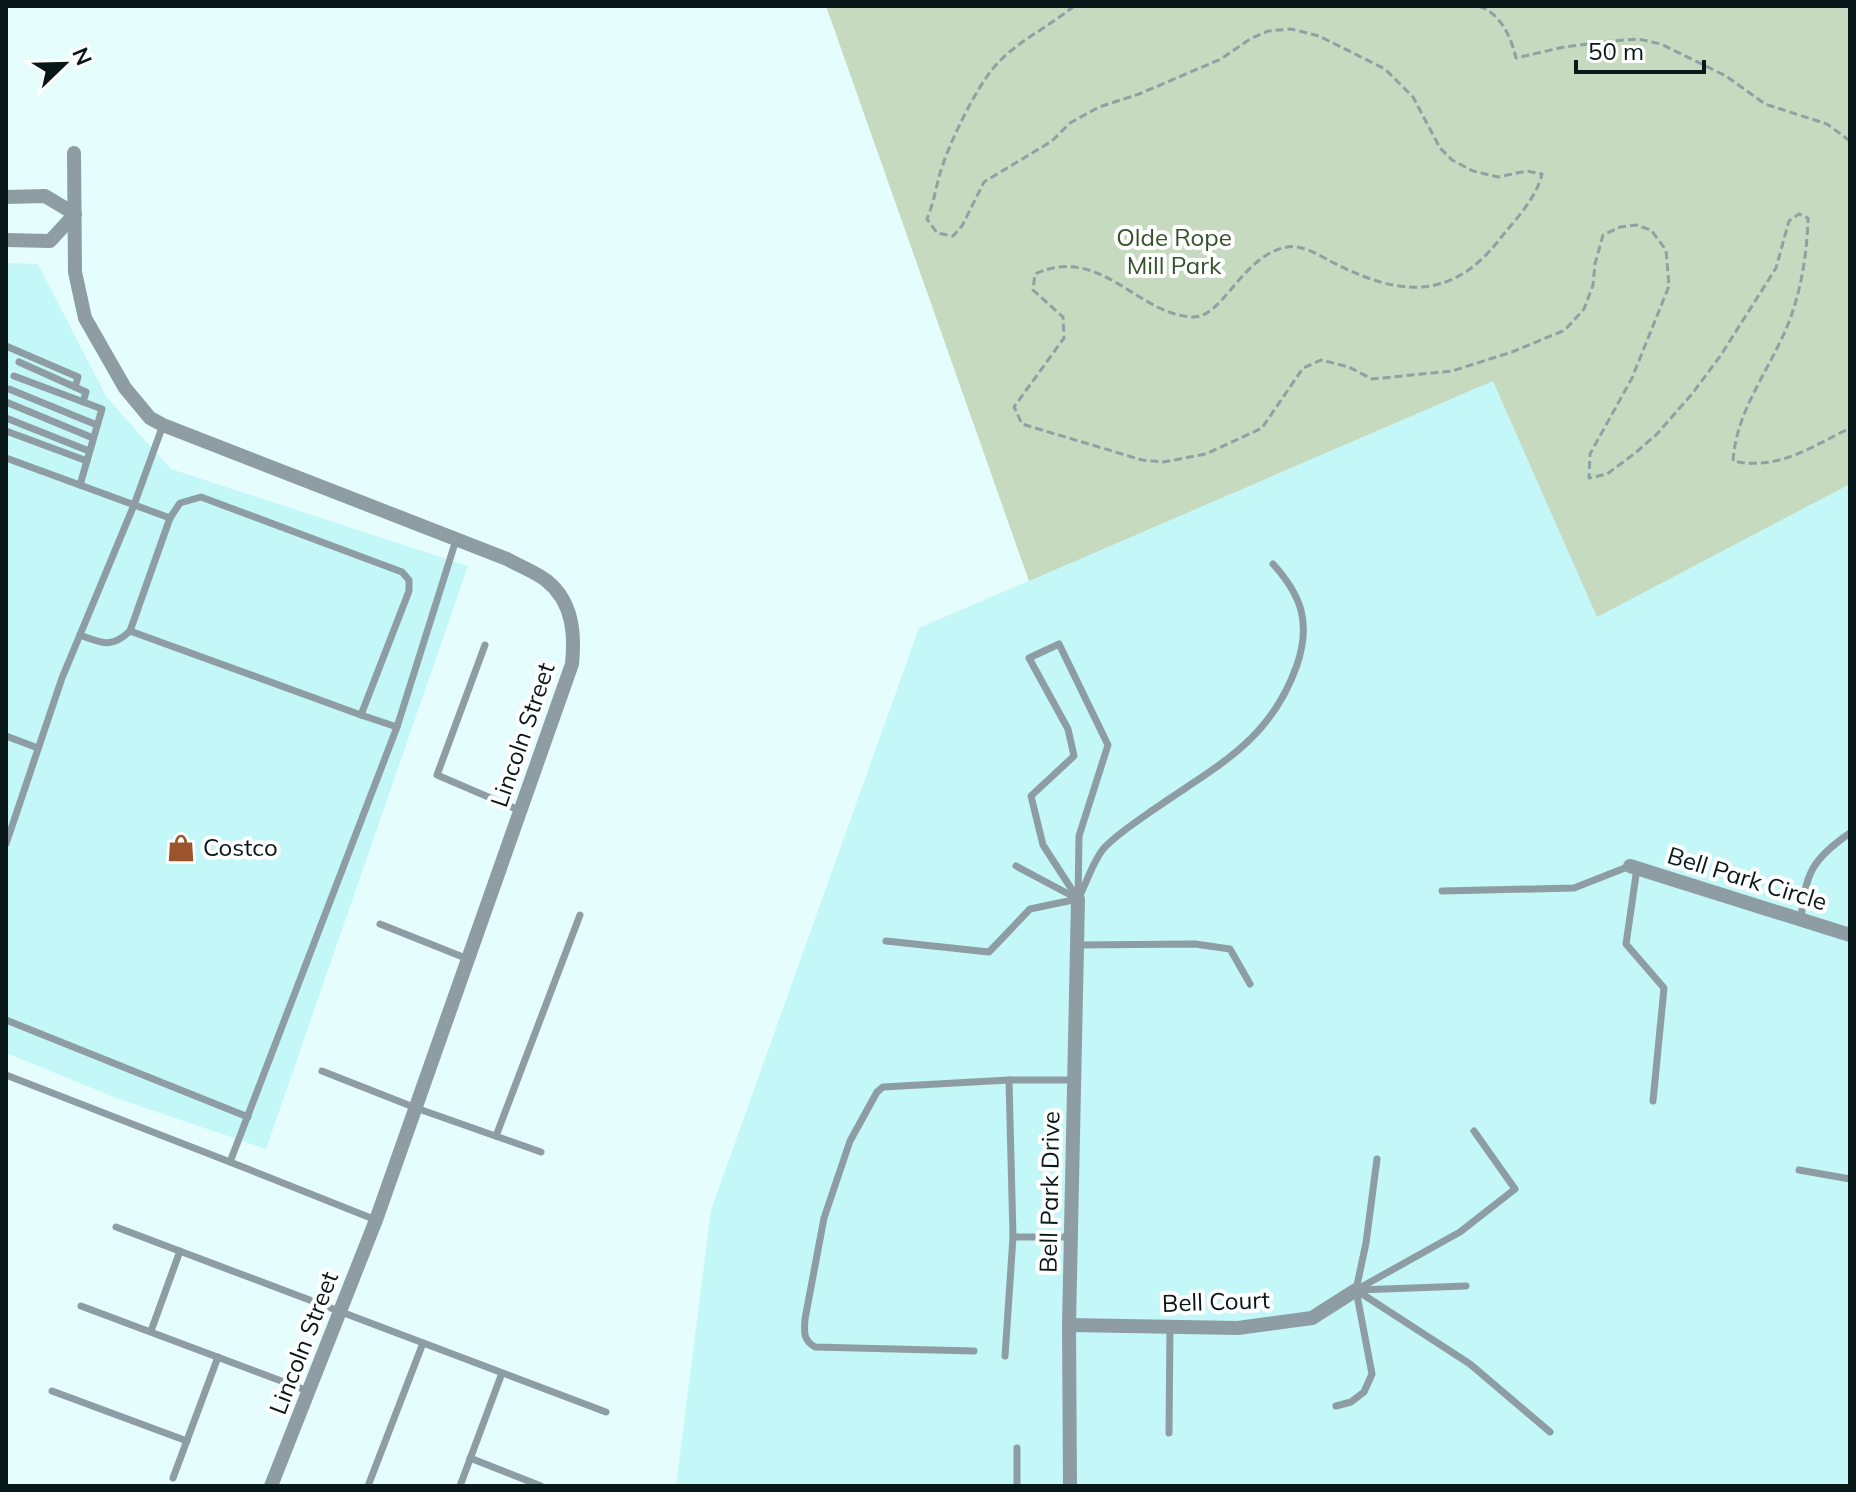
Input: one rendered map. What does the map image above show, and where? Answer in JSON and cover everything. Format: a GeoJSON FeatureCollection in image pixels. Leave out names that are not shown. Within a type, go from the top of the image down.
{"type":"FeatureCollection","features":[{"type":"Feature","properties":{"kind":"street","name":"Lincoln Street"},"geometry":{"type":"LineString","coordinates":[[74,153],[75,272],[85,318],[125,388],[150,418],[507,559],[548,581],[567,608],[575,633],[572,664],[416,1108],[376,1220],[271,1486]]}},
{"type":"Feature","properties":{"kind":"street"},"geometry":{"type":"LineString","coordinates":[[6,197],[45,196],[75,214],[50,241],[6,240]]}},
{"type":"Feature","properties":{"kind":"street","name":"Bell Park Circle"},"geometry":{"type":"LineString","coordinates":[[1633,867],[1850,935]]}},
{"type":"Feature","properties":{"kind":"street","name":"Bell Park Drive"},"geometry":{"type":"LineString","coordinates":[[1070,1486],[1069,1325],[1078,899]]}},
{"type":"Feature","properties":{"kind":"street","name":"Bell Court"},"geometry":{"type":"LineString","coordinates":[[1069,1325],[1238,1328],[1312,1318],[1356,1290]]}},
{"type":"Feature","properties":{"kind":"lane"},"geometry":{"type":"LineString","coordinates":[[6,346],[78,377],[75,387]]}},
{"type":"Feature","properties":{"kind":"lane"},"geometry":{"type":"LineString","coordinates":[[19,362],[86,392],[83,402]]}},
{"type":"Feature","properties":{"kind":"lane"},"geometry":{"type":"LineString","coordinates":[[14,376],[102,409],[80,485]]}},
{"type":"Feature","properties":{"kind":"lane"},"geometry":{"type":"LineString","coordinates":[[9,389],[97,425]]}},
{"type":"Feature","properties":{"kind":"lane"},"geometry":{"type":"LineString","coordinates":[[6,402],[93,438]]}},
{"type":"Feature","properties":{"kind":"lane"},"geometry":{"type":"LineString","coordinates":[[6,418],[89,451]]}},
{"type":"Feature","properties":{"kind":"lane"},"geometry":{"type":"LineString","coordinates":[[6,844],[80,635],[134,505],[163,425]]}},
{"type":"Feature","properties":{"kind":"lane"},"geometry":{"type":"LineString","coordinates":[[6,431],[87,461]]}},
{"type":"Feature","properties":{"kind":"lane"},"geometry":{"type":"LineString","coordinates":[[6,458],[170,518]]}},
{"type":"Feature","properties":{"kind":"lane"},"geometry":{"type":"LineString","coordinates":[[80,635],[105,644],[121,640],[130,631],[170,518],[180,503],[201,497],[402,572],[409,580],[409,591],[361,715]]}},
{"type":"Feature","properties":{"kind":"lane"},"geometry":{"type":"LineString","coordinates":[[230,1162],[397,727],[456,540]]}},
{"type":"Feature","properties":{"kind":"lane"},"geometry":{"type":"LineString","coordinates":[[1078,899],[1103,849],[1141,818],[1243,747],[1272,718],[1291,682],[1305,629],[1300,604],[1287,580],[1273,564]]}},
{"type":"Feature","properties":{"kind":"lane"},"geometry":{"type":"LineString","coordinates":[[130,631],[397,727]]}},
{"type":"Feature","properties":{"kind":"lane"},"geometry":{"type":"LineString","coordinates":[[1059,644],[1108,745],[1079,836],[1078,899],[1043,845],[1031,796],[1074,756],[1068,729],[1029,658],[1059,644]]}},
{"type":"Feature","properties":{"kind":"lane"},"geometry":{"type":"LineString","coordinates":[[485,645],[437,775],[521,811]]}},
{"type":"Feature","properties":{"kind":"lane"},"geometry":{"type":"LineString","coordinates":[[6,736],[38,748]]}},
{"type":"Feature","properties":{"kind":"lane"},"geometry":{"type":"LineString","coordinates":[[1801,919],[1803,889],[1813,864],[1829,847],[1850,833]]}},
{"type":"Feature","properties":{"kind":"lane"},"geometry":{"type":"LineString","coordinates":[[1016,866],[1078,899]]}},
{"type":"Feature","properties":{"kind":"lane"},"geometry":{"type":"LineString","coordinates":[[1442,891],[1574,888],[1633,867],[1626,944],[1664,988],[1653,1101]]}},
{"type":"Feature","properties":{"kind":"lane"},"geometry":{"type":"LineString","coordinates":[[886,941],[989,952],[1030,909],[1078,899]]}},
{"type":"Feature","properties":{"kind":"lane"},"geometry":{"type":"LineString","coordinates":[[496,1136],[580,915]]}},
{"type":"Feature","properties":{"kind":"lane"},"geometry":{"type":"LineString","coordinates":[[380,924],[468,959]]}},
{"type":"Feature","properties":{"kind":"lane"},"geometry":{"type":"LineString","coordinates":[[1077,945],[1195,944],[1230,949],[1250,984]]}},
{"type":"Feature","properties":{"kind":"lane"},"geometry":{"type":"LineString","coordinates":[[6,1020],[248,1117]]}},
{"type":"Feature","properties":{"kind":"lane"},"geometry":{"type":"LineString","coordinates":[[322,1071],[541,1152]]}},
{"type":"Feature","properties":{"kind":"lane"},"geometry":{"type":"LineString","coordinates":[[6,1075],[376,1220]]}},
{"type":"Feature","properties":{"kind":"lane"},"geometry":{"type":"LineString","coordinates":[[1005,1356],[1013,1237],[1009,1080]]}},
{"type":"Feature","properties":{"kind":"lane"},"geometry":{"type":"LineString","coordinates":[[974,1351],[815,1347],[807,1343],[805,1319],[824,1218],[850,1141],[877,1092],[883,1087],[1074,1080]]}},
{"type":"Feature","properties":{"kind":"lane"},"geometry":{"type":"LineString","coordinates":[[1356,1290],[1460,1232],[1515,1189],[1474,1131]]}},
{"type":"Feature","properties":{"kind":"lane"},"geometry":{"type":"LineString","coordinates":[[1336,1406],[1351,1402],[1364,1392],[1372,1374],[1356,1290],[1366,1243],[1377,1159]]}},
{"type":"Feature","properties":{"kind":"lane"},"geometry":{"type":"LineString","coordinates":[[1799,1170],[1850,1179]]}},
{"type":"Feature","properties":{"kind":"lane"},"geometry":{"type":"LineString","coordinates":[[116,1227],[606,1412]]}},
{"type":"Feature","properties":{"kind":"lane"},"geometry":{"type":"LineString","coordinates":[[1013,1237],[1071,1237]]}},
{"type":"Feature","properties":{"kind":"lane"},"geometry":{"type":"LineString","coordinates":[[151,1331],[180,1251]]}},
{"type":"Feature","properties":{"kind":"lane"},"geometry":{"type":"LineString","coordinates":[[1356,1290],[1466,1286]]}},
{"type":"Feature","properties":{"kind":"lane"},"geometry":{"type":"LineString","coordinates":[[1356,1290],[1470,1364],[1550,1432]]}},
{"type":"Feature","properties":{"kind":"lane"},"geometry":{"type":"LineString","coordinates":[[81,1306],[308,1391]]}},
{"type":"Feature","properties":{"kind":"lane"},"geometry":{"type":"LineString","coordinates":[[1169,1433],[1170,1327]]}},
{"type":"Feature","properties":{"kind":"lane"},"geometry":{"type":"LineString","coordinates":[[368,1486],[423,1343]]}},
{"type":"Feature","properties":{"kind":"lane"},"geometry":{"type":"LineString","coordinates":[[173,1478],[218,1357]]}},
{"type":"Feature","properties":{"kind":"lane"},"geometry":{"type":"LineString","coordinates":[[460,1486],[502,1373]]}},
{"type":"Feature","properties":{"kind":"lane"},"geometry":{"type":"LineString","coordinates":[[52,1391],[187,1441]]}},
{"type":"Feature","properties":{"kind":"lane"},"geometry":{"type":"LineString","coordinates":[[1017,1448],[1017,1486]]}},
{"type":"Feature","properties":{"kind":"lane"},"geometry":{"type":"LineString","coordinates":[[470,1458],[541,1486]]}},
{"type":"Feature","properties":{"kind":"path"},"geometry":{"type":"LineString","coordinates":[[1074,6],[1051,25],[1023,41],[994,67],[969,108],[939,177],[927,219],[937,233],[953,236],[962,226],[984,182],[1052,141],[1070,123],[1099,107],[1139,94],[1221,59],[1268,31],[1291,29],[1319,36],[1385,69],[1413,97],[1440,148],[1452,160],[1473,171],[1498,177],[1527,171],[1542,174],[1539,188],[1492,249],[1445,284],[1405,288],[1369,280],[1317,253],[1291,245],[1272,251],[1252,264],[1218,307],[1197,317],[1174,314],[1111,278],[1081,269],[1053,266],[1035,274],[1033,290],[1063,317],[1064,338],[1014,407],[1022,424],[1142,460],[1163,462],[1206,454],[1262,428],[1303,368],[1321,360],[1349,367],[1372,379],[1452,371],[1512,352],[1565,330],[1584,309],[1593,285],[1603,235],[1620,227],[1636,225],[1651,230],[1666,250],[1669,286],[1632,378],[1590,454],[1589,478],[1607,474],[1657,434],[1699,384],[1776,268],[1789,221],[1799,214],[1808,218],[1808,240],[1797,299],[1782,340],[1737,428],[1733,461],[1753,465],[1801,454],[1850,428]]}},
{"type":"Feature","properties":{"kind":"path"},"geometry":{"type":"LineString","coordinates":[[1479,6],[1490,10],[1511,37],[1516,58],[1564,47],[1612,41],[1638,39],[1661,44],[1726,76],[1765,104],[1827,124],[1850,141]]}},
{"type":"Feature","properties":{"kind":"shaded area"},"geometry":{"type":"Polygon","coordinates":[[[6,263],[38,264],[107,398],[171,469],[468,566],[266,1149],[119,1099],[6,1053],[6,263]]]}},
{"type":"Feature","properties":{"kind":"shaded area"},"geometry":{"type":"Polygon","coordinates":[[[1672,304],[1850,463],[1850,1486],[676,1486],[711,1210],[919,628],[1672,304]]]}},
{"type":"Feature","properties":{"kind":"green space","name":"Olde Rope Mill Park"},"geometry":{"type":"Polygon","coordinates":[[[826,6],[1850,6],[1850,484],[1597,617],[1493,381],[1029,581],[826,6]]]}},
{"type":"Feature","properties":{"kind":"place","name":"Costco"},"geometry":{"type":"Point","coordinates":[181,848]}}]}
